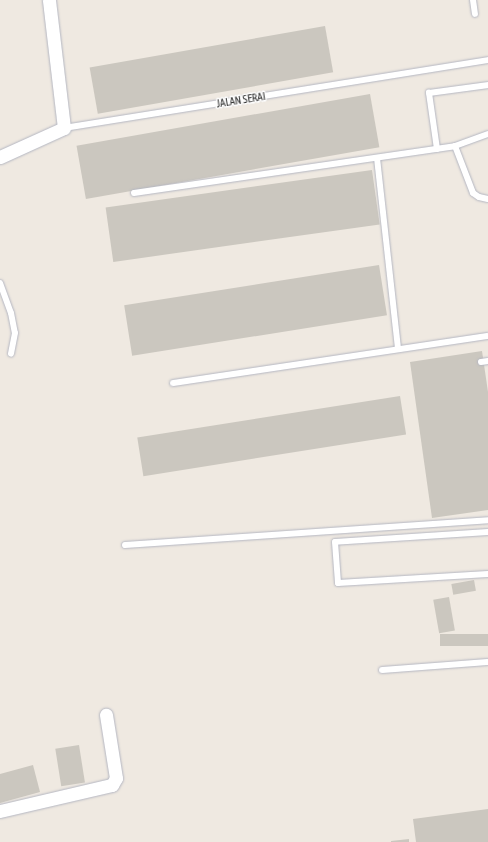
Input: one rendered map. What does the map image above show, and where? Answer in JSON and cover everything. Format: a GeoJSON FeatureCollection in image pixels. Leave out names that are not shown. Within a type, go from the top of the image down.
{"type":"FeatureCollection","features":[{"type":"Feature","properties":{"kind":"street"},"geometry":{"type":"LineString","coordinates":[[50,0],[64,128]]}},
{"type":"Feature","properties":{"kind":"street","name":"JALAN SERAI"},"geometry":{"type":"LineString","coordinates":[[0,158],[64,128]]}},
{"type":"Feature","properties":{"kind":"street"},"geometry":{"type":"LineString","coordinates":[[0,811],[112,785],[116,778],[106,715]]}},
{"type":"Feature","properties":{"kind":"lane"},"geometry":{"type":"LineString","coordinates":[[473,0],[475,14]]}},
{"type":"Feature","properties":{"kind":"lane","name":"JALAN SERAI"},"geometry":{"type":"LineString","coordinates":[[64,128],[488,60]]}},
{"type":"Feature","properties":{"kind":"lane"},"geometry":{"type":"LineString","coordinates":[[437,149],[429,93],[488,85]]}},
{"type":"Feature","properties":{"kind":"lane"},"geometry":{"type":"LineString","coordinates":[[134,193],[455,146],[488,134]]}},
{"type":"Feature","properties":{"kind":"lane"},"geometry":{"type":"LineString","coordinates":[[455,146],[473,192],[479,197],[488,199]]}},
{"type":"Feature","properties":{"kind":"lane"},"geometry":{"type":"LineString","coordinates":[[377,158],[398,349]]}},
{"type":"Feature","properties":{"kind":"lane"},"geometry":{"type":"LineString","coordinates":[[0,283],[15,328],[15,343],[12,354]]}},
{"type":"Feature","properties":{"kind":"lane"},"geometry":{"type":"LineString","coordinates":[[173,383],[488,336]]}},
{"type":"Feature","properties":{"kind":"lane"},"geometry":{"type":"LineString","coordinates":[[481,362],[488,361]]}},
{"type":"Feature","properties":{"kind":"lane"},"geometry":{"type":"LineString","coordinates":[[125,545],[488,520]]}},
{"type":"Feature","properties":{"kind":"lane"},"geometry":{"type":"LineString","coordinates":[[488,532],[335,542],[338,583],[488,574]]}},
{"type":"Feature","properties":{"kind":"lane"},"geometry":{"type":"LineString","coordinates":[[382,670],[488,662]]}},
{"type":"Feature","properties":{"kind":"building"},"geometry":{"type":"Polygon","coordinates":[[[325,26],[333,72],[98,114],[90,68],[325,26]]]}},
{"type":"Feature","properties":{"kind":"building"},"geometry":{"type":"Polygon","coordinates":[[[370,94],[379,147],[86,199],[77,146],[370,94]]]}},
{"type":"Feature","properties":{"kind":"building"},"geometry":{"type":"Polygon","coordinates":[[[372,170],[380,224],[113,262],[106,207],[372,170]]]}},
{"type":"Feature","properties":{"kind":"building"},"geometry":{"type":"Polygon","coordinates":[[[379,265],[387,315],[132,356],[124,305],[379,265]]]}},
{"type":"Feature","properties":{"kind":"building"},"geometry":{"type":"Polygon","coordinates":[[[482,351],[488,392],[488,510],[432,518],[410,362],[482,351]]]}},
{"type":"Feature","properties":{"kind":"building"},"geometry":{"type":"Polygon","coordinates":[[[400,396],[406,435],[143,476],[137,438],[400,396]]]}},
{"type":"Feature","properties":{"kind":"building"},"geometry":{"type":"Polygon","coordinates":[[[474,580],[476,591],[453,595],[451,584],[474,580]]]}},
{"type":"Feature","properties":{"kind":"building"},"geometry":{"type":"Polygon","coordinates":[[[449,597],[455,630],[439,633],[433,600],[449,597]]]}},
{"type":"Feature","properties":{"kind":"building"},"geometry":{"type":"Polygon","coordinates":[[[440,634],[488,634],[488,646],[440,646],[440,634]]]}},
{"type":"Feature","properties":{"kind":"building"},"geometry":{"type":"Polygon","coordinates":[[[79,745],[85,783],[61,786],[55,749],[79,745]]]}},
{"type":"Feature","properties":{"kind":"building"},"geometry":{"type":"Polygon","coordinates":[[[33,765],[40,792],[0,803],[0,774],[33,765]]]}},
{"type":"Feature","properties":{"kind":"building"},"geometry":{"type":"Polygon","coordinates":[[[488,809],[488,842],[416,842],[413,819],[488,809]]]}},
{"type":"Feature","properties":{"kind":"building"},"geometry":{"type":"Polygon","coordinates":[[[409,839],[409,842],[391,842],[391,841],[409,839]]]}}]}
